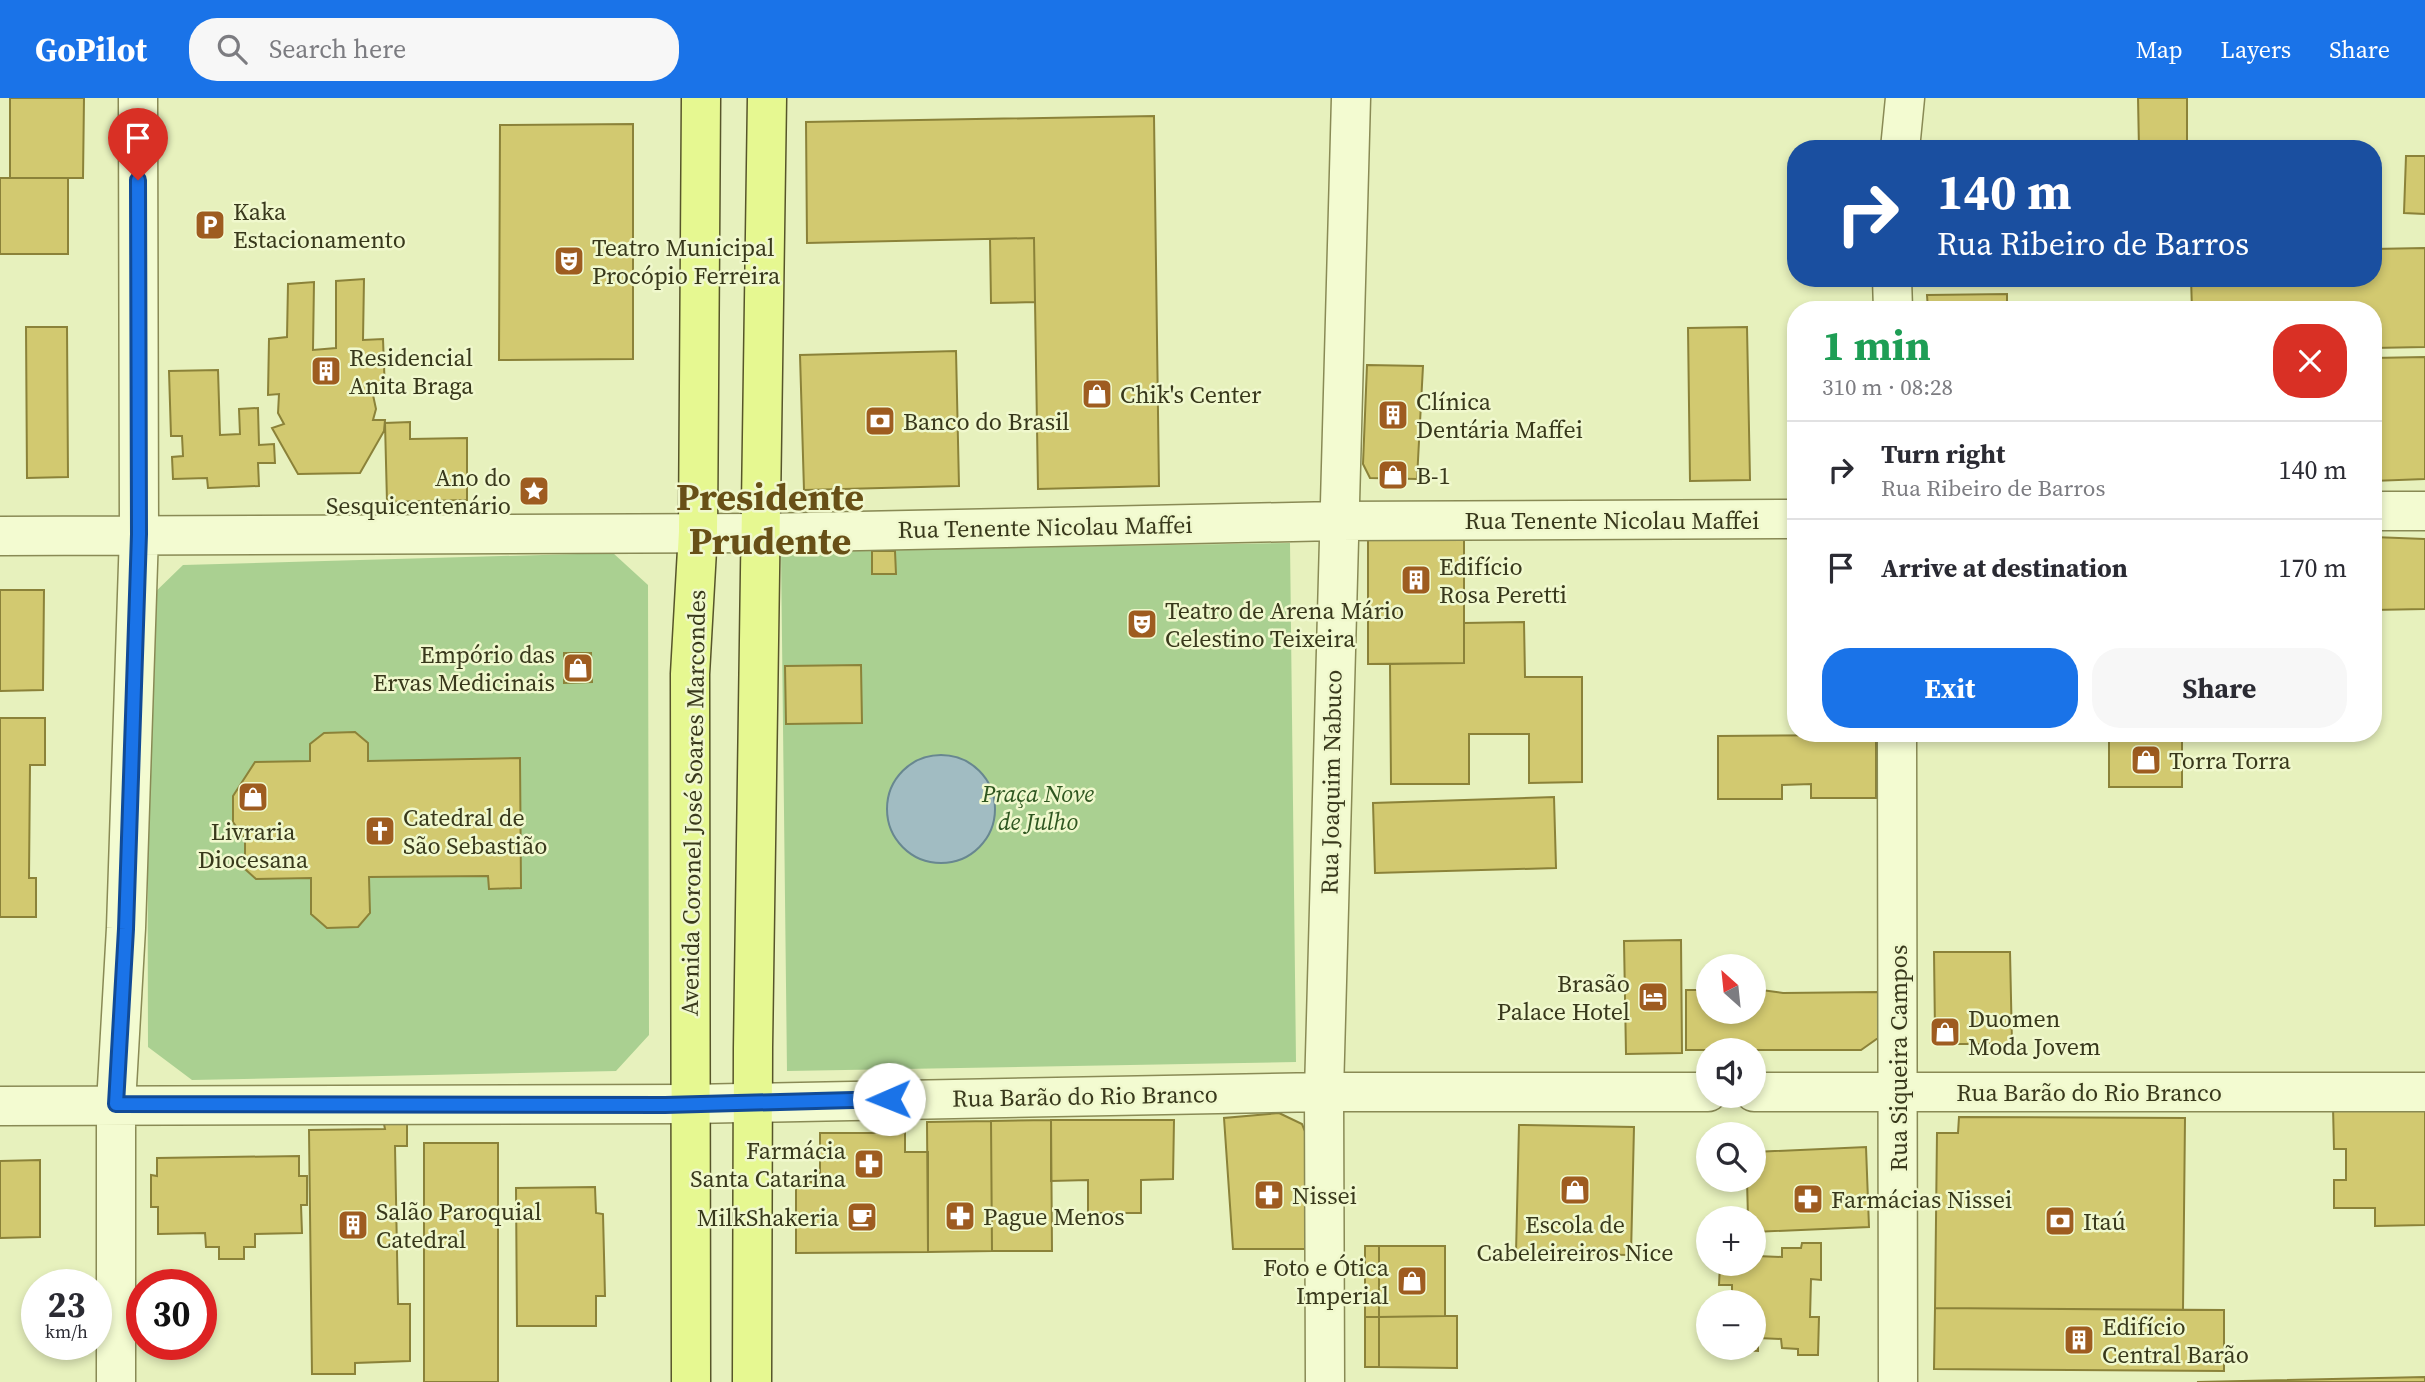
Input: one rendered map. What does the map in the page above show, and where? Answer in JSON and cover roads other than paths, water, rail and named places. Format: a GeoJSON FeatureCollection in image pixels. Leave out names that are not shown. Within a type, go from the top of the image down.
{"type":"FeatureCollection","features":[{"type":"Feature","properties":{"kind":"main road","name":"Avenida Coronel José Soares Marcondes"},"geometry":{"type":"LineString","coordinates":[[691,1382],[690,674],[698,532],[701,98]]}},
{"type":"Feature","properties":{"kind":"main road"},"geometry":{"type":"LineString","coordinates":[[752,1382],[753,1101],[767,98]]}},
{"type":"Feature","properties":{"kind":"street"},"geometry":{"type":"LineString","coordinates":[[117,1382],[116,1104],[126,929],[139,534],[138,98]]}},
{"type":"Feature","properties":{"kind":"street","name":"Rua Joaquim Nabuco"},"geometry":{"type":"LineString","coordinates":[[1325,1382],[1324,1092],[1350,98]]}},
{"type":"Feature","properties":{"kind":"street"},"geometry":{"type":"LineString","coordinates":[[1901,140],[1905,98]]}},
{"type":"Feature","properties":{"kind":"street"},"geometry":{"type":"LineString","coordinates":[[2382,511],[2425,510]]}},
{"type":"Feature","properties":{"kind":"street","name":"Rua Tenente Nicolau Maffei"},"geometry":{"type":"LineString","coordinates":[[0,536],[761,533],[1337,521],[1787,519]]}},
{"type":"Feature","properties":{"kind":"street","name":"Rua Siqueira Campos"},"geometry":{"type":"LineString","coordinates":[[1897,742],[1898,1382]]}},
{"type":"Feature","properties":{"kind":"street","name":"Rua Barão do Rio Branco"},"geometry":{"type":"LineString","coordinates":[[0,1106],[691,1104],[1324,1092],[1696,1092]]}},
{"type":"Feature","properties":{"kind":"street","name":"Rua Barão do Rio Branco"},"geometry":{"type":"LineString","coordinates":[[1766,1092],[2425,1092]]}},
{"type":"Feature","properties":{"kind":"water"},"geometry":{"type":"Polygon","coordinates":[[[941,755],[962,759],[979,771],[991,788],[995,809],[991,830],[979,847],[962,859],[941,863],[920,859],[903,847],[891,830],[887,809],[891,788],[903,771],[920,759],[941,755]]]}},
{"type":"Feature","properties":{"kind":"place","name":"Kaka Estacionamento"},"geometry":{"type":"Point","coordinates":[210,225]}},
{"type":"Feature","properties":{"kind":"place","name":"Teatro Municipal Procópio Ferreira"},"geometry":{"type":"Point","coordinates":[569,261]}},
{"type":"Feature","properties":{"kind":"place","name":"Residencial Anita Braga"},"geometry":{"type":"Point","coordinates":[326,371]}},
{"type":"Feature","properties":{"kind":"place","name":"Chik's Center"},"geometry":{"type":"Point","coordinates":[1097,394]}},
{"type":"Feature","properties":{"kind":"place","name":"Clínica Dentária Maffei"},"geometry":{"type":"Point","coordinates":[1393,415]}},
{"type":"Feature","properties":{"kind":"place","name":"Banco do Brasil"},"geometry":{"type":"Point","coordinates":[880,421]}},
{"type":"Feature","properties":{"kind":"place","name":"B-1"},"geometry":{"type":"Point","coordinates":[1393,475]}},
{"type":"Feature","properties":{"kind":"place","name":"Ano do Sesquicentenário"},"geometry":{"type":"Point","coordinates":[534,491]}},
{"type":"Feature","properties":{"kind":"place","name":"Edifício Rosa Peretti"},"geometry":{"type":"Point","coordinates":[1416,580]}},
{"type":"Feature","properties":{"kind":"place","name":"Teatro de Arena Mário Celestino Teixeira"},"geometry":{"type":"Point","coordinates":[1142,624]}},
{"type":"Feature","properties":{"kind":"place","name":"Empório das Ervas Medicinais"},"geometry":{"type":"Point","coordinates":[578,668]}},
{"type":"Feature","properties":{"kind":"place","name":"Torra Torra"},"geometry":{"type":"Point","coordinates":[2146,760]}},
{"type":"Feature","properties":{"kind":"place","name":"Livraria Diocesana"},"geometry":{"type":"Point","coordinates":[253,797]}},
{"type":"Feature","properties":{"kind":"place","name":"Catedral de São Sebastião"},"geometry":{"type":"Point","coordinates":[380,831]}},
{"type":"Feature","properties":{"kind":"place","name":"Brasão Palace Hotel"},"geometry":{"type":"Point","coordinates":[1653,997]}},
{"type":"Feature","properties":{"kind":"place","name":"Duomen Moda Jovem"},"geometry":{"type":"Point","coordinates":[1945,1032]}},
{"type":"Feature","properties":{"kind":"place","name":"Farmácia Santa Catarina"},"geometry":{"type":"Point","coordinates":[869,1164]}},
{"type":"Feature","properties":{"kind":"place","name":"Escola de Cabeleireiros Nice"},"geometry":{"type":"Point","coordinates":[1575,1190]}},
{"type":"Feature","properties":{"kind":"place","name":"Nissei"},"geometry":{"type":"Point","coordinates":[1269,1195]}},
{"type":"Feature","properties":{"kind":"place","name":"Farmácias Nissei"},"geometry":{"type":"Point","coordinates":[1808,1199]}},
{"type":"Feature","properties":{"kind":"place","name":"Pague Menos"},"geometry":{"type":"Point","coordinates":[960,1216]}},
{"type":"Feature","properties":{"kind":"place","name":"MilkShakeria"},"geometry":{"type":"Point","coordinates":[862,1217]}},
{"type":"Feature","properties":{"kind":"place","name":"Itaú"},"geometry":{"type":"Point","coordinates":[2060,1221]}},
{"type":"Feature","properties":{"kind":"place","name":"Salão Paroquial Catedral"},"geometry":{"type":"Point","coordinates":[353,1225]}},
{"type":"Feature","properties":{"kind":"place","name":"Foto e Ótica Imperial"},"geometry":{"type":"Point","coordinates":[1412,1281]}},
{"type":"Feature","properties":{"kind":"place","name":"Edifício Central Barão"},"geometry":{"type":"Point","coordinates":[2079,1340]}},
{"type":"Feature","properties":{"kind":"district","name":"Presidente Prudente"},"geometry":{"type":"Point","coordinates":[770,519]}},
{"type":"Feature","properties":{"kind":"park label","name":"Praça Nove de Julho"},"geometry":{"type":"Point","coordinates":[1038,807]}}]}
